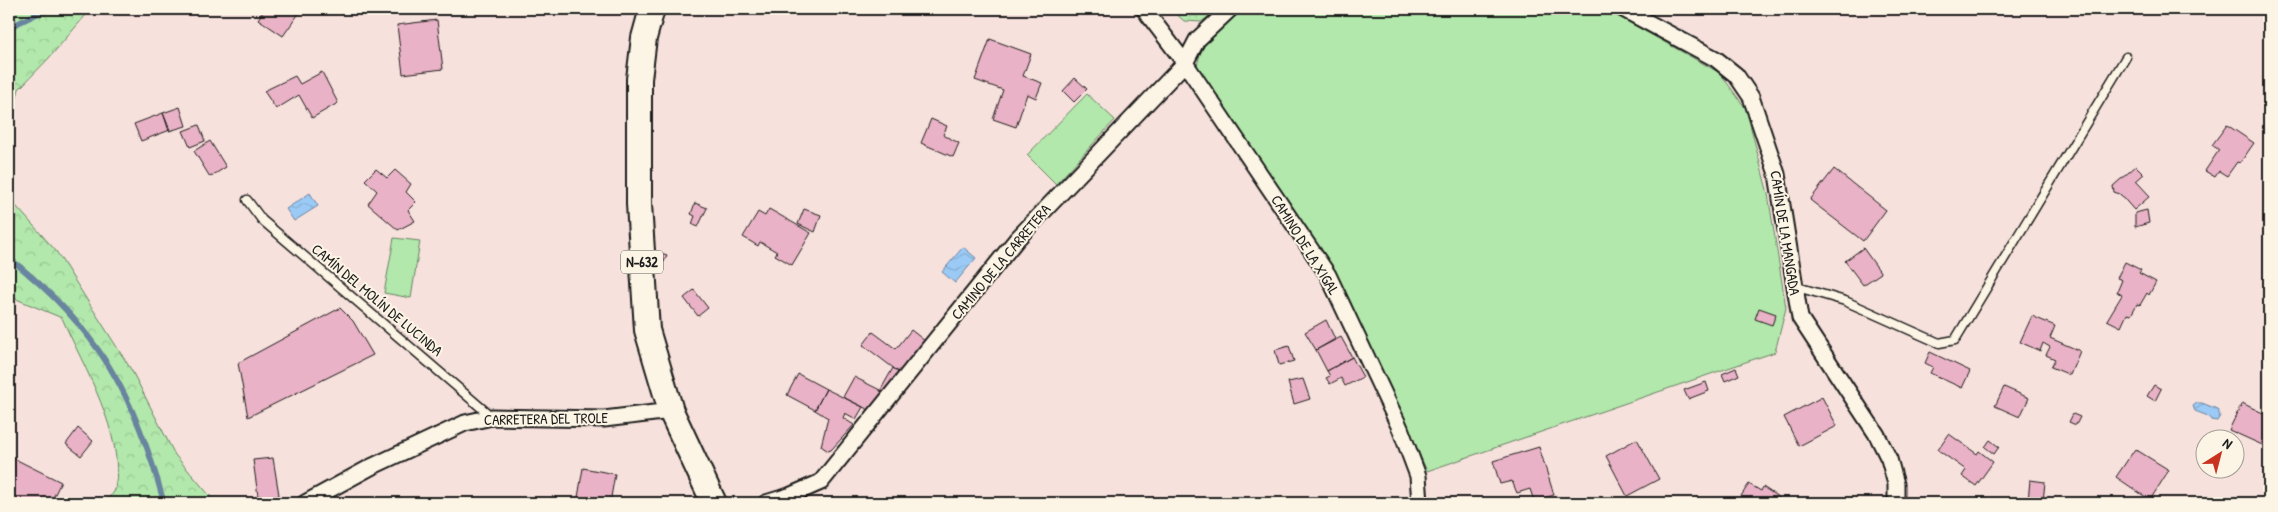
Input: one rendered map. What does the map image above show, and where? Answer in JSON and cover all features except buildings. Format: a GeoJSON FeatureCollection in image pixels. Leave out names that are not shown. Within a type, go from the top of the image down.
{"type":"FeatureCollection","features":[{"type":"Feature","properties":{"kind":"highway","name":"N-632"},"geometry":{"type":"LineString","coordinates":[[652,9],[644,38],[639,79],[639,204],[647,330],[671,411],[714,503]]}},
{"type":"Feature","properties":{"kind":"street","name":"CAMINO DE LA XIGAL"},"geometry":{"type":"LineString","coordinates":[[1144,9],[1185,63],[1328,275],[1400,428],[1418,476],[1420,503]]}},
{"type":"Feature","properties":{"kind":"street","name":"CAMINO DE LA CARRETERA"},"geometry":{"type":"LineString","coordinates":[[766,503],[789,496],[821,482],[1017,239],[1185,63],[1197,40],[1230,9]]}},
{"type":"Feature","properties":{"kind":"street","name":"CAMÍN DE LA MANGADA"},"geometry":{"type":"LineString","coordinates":[[1623,9],[1716,58],[1736,75],[1751,96],[1777,174],[1800,318],[1881,443],[1889,459],[1896,484],[1896,503]]}},
{"type":"Feature","properties":{"kind":"street","name":"CARRETERA DEL TROLE"},"geometry":{"type":"LineString","coordinates":[[305,503],[371,467],[465,423],[492,418],[604,418],[671,411]]}},
{"type":"Feature","properties":{"kind":"lane"},"geometry":{"type":"LineString","coordinates":[[1794,286],[1844,301],[1940,343],[1955,340],[2126,57]]}},
{"type":"Feature","properties":{"kind":"lane","name":"CAMÍN DEL MOLÍN DE LUCINDA"},"geometry":{"type":"LineString","coordinates":[[247,200],[262,220],[492,418]]}},
{"type":"Feature","properties":{"kind":"green space"},"geometry":{"type":"Polygon","coordinates":[[[16,9],[91,9],[49,58],[19,89],[9,128],[9,20],[16,9]]]}},
{"type":"Feature","properties":{"kind":"green space"},"geometry":{"type":"Polygon","coordinates":[[[1171,9],[1219,9],[1201,22],[1184,21],[1171,9]]]}},
{"type":"Feature","properties":{"kind":"green space"},"geometry":{"type":"Polygon","coordinates":[[[1242,9],[1605,9],[1720,73],[1746,109],[1768,194],[1786,308],[1775,352],[1427,471],[1345,290],[1197,66],[1203,42],[1242,9]]]}},
{"type":"Feature","properties":{"kind":"green space"},"geometry":{"type":"Polygon","coordinates":[[[1087,94],[1115,120],[1056,184],[1027,155],[1087,94]]]}},
{"type":"Feature","properties":{"kind":"green space"},"geometry":{"type":"Polygon","coordinates":[[[9,198],[56,251],[132,371],[175,455],[216,503],[104,503],[115,489],[117,468],[109,424],[91,379],[62,318],[9,296],[9,198]]]}},
{"type":"Feature","properties":{"kind":"green space"},"geometry":{"type":"Polygon","coordinates":[[[394,238],[420,241],[411,298],[384,293],[394,238]]]}},
{"type":"Feature","properties":{"kind":"water"},"geometry":{"type":"Polygon","coordinates":[[[310,193],[318,206],[294,221],[286,209],[310,193]]]}},
{"type":"Feature","properties":{"kind":"water"},"geometry":{"type":"Polygon","coordinates":[[[963,247],[976,258],[955,283],[942,272],[963,247]]]}},
{"type":"Feature","properties":{"kind":"water"},"geometry":{"type":"Polygon","coordinates":[[[2197,403],[2217,409],[2220,416],[2217,421],[2211,420],[2208,416],[2195,411],[2193,406],[2197,403]]]}},
{"type":"Feature","properties":{"kind":"waterway"},"geometry":{"type":"LineString","coordinates":[[9,35],[12,26],[44,9]]}},
{"type":"Feature","properties":{"kind":"waterway"},"geometry":{"type":"LineString","coordinates":[[9,258],[40,284],[67,311],[90,338],[109,366],[126,396],[140,429],[153,464],[164,503]]}}]}
